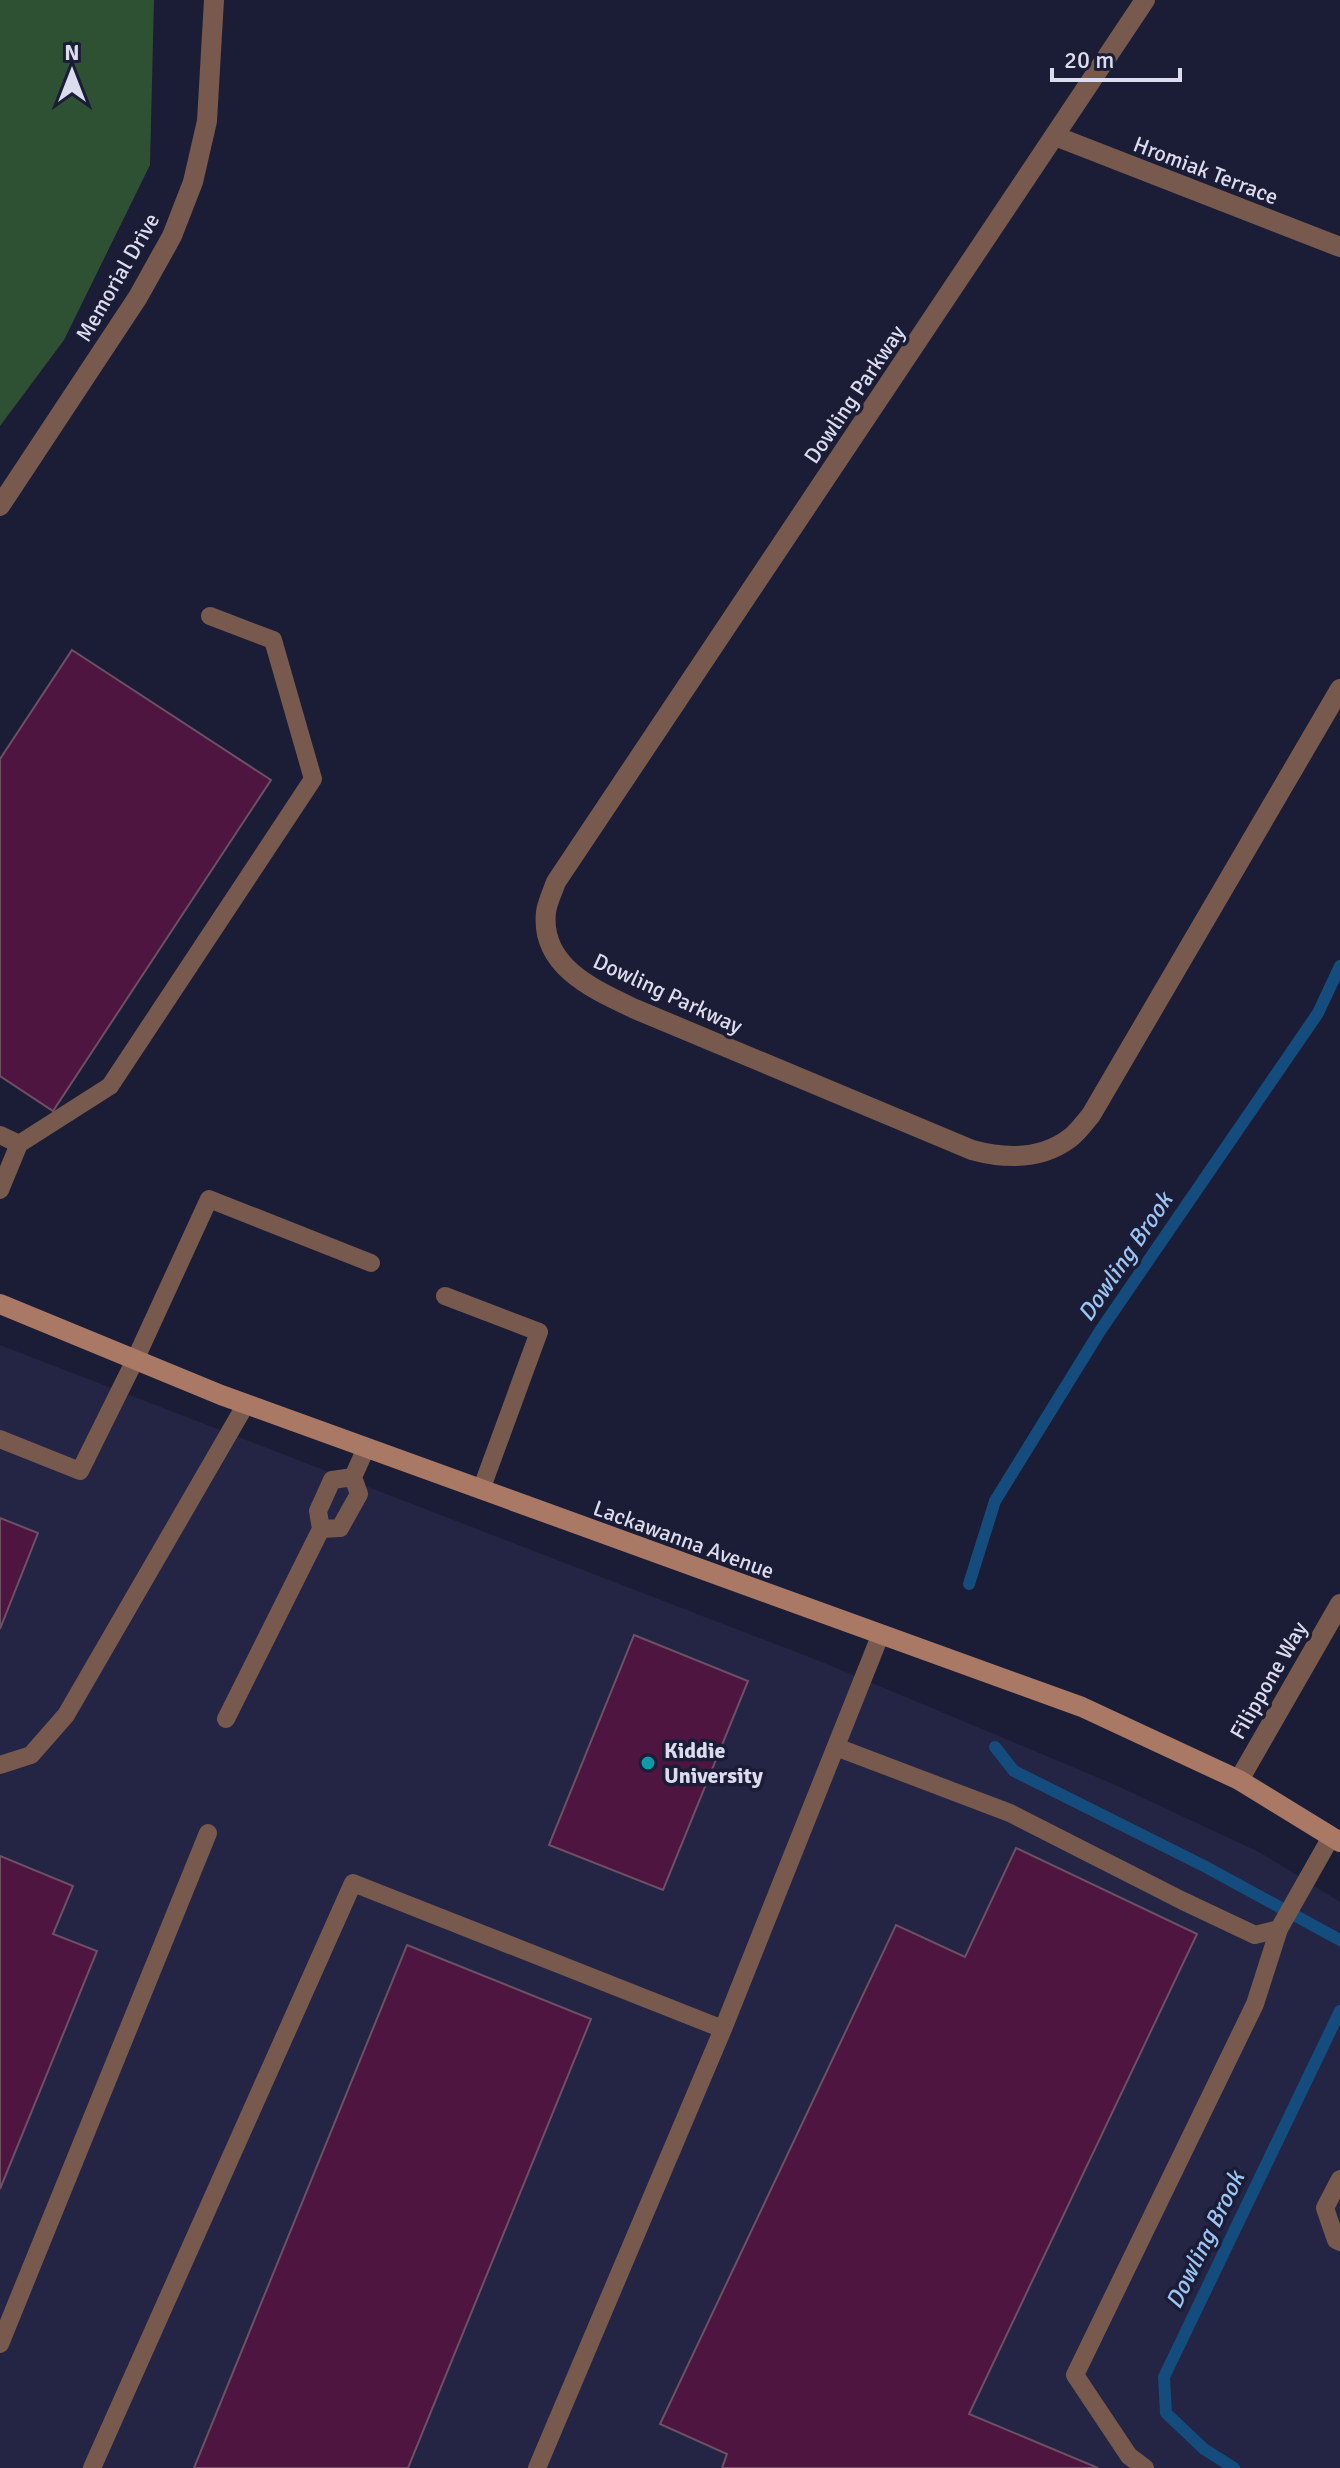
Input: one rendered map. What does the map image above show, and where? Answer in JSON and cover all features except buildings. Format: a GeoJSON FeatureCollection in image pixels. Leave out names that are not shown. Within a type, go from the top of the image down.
{"type":"FeatureCollection","features":[{"type":"Feature","properties":{"kind":"street","name":"Memorial Drive"},"geometry":{"type":"LineString","coordinates":[[0,506],[138,297],[172,236],[193,182],[207,121],[214,0]]}},
{"type":"Feature","properties":{"kind":"street","name":"Dowling Parkway"},"geometry":{"type":"LineString","coordinates":[[1145,0],[556,882],[546,912],[548,938],[564,967],[588,987],[635,1009],[972,1150],[996,1156],[1022,1156],[1046,1151],[1070,1139],[1091,1115],[1340,689]]}},
{"type":"Feature","properties":{"kind":"street","name":"Hromiak Terrace"},"geometry":{"type":"LineString","coordinates":[[1055,136],[1340,247]]}},
{"type":"Feature","properties":{"kind":"street","name":"Lackawanna Avenue"},"geometry":{"type":"LineString","coordinates":[[0,1304],[246,1404],[1082,1707],[1239,1780],[1336,1840]]}},
{"type":"Feature","properties":{"kind":"street","name":"Filippone Way"},"geometry":{"type":"LineString","coordinates":[[1239,1780],[1340,1604]]}},
{"type":"Feature","properties":{"kind":"lane"},"geometry":{"type":"LineString","coordinates":[[0,1190],[19,1144],[110,1086],[313,779],[273,640],[210,616]]}},
{"type":"Feature","properties":{"kind":"lane"},"geometry":{"type":"LineString","coordinates":[[0,1135],[19,1144]]}},
{"type":"Feature","properties":{"kind":"lane"},"geometry":{"type":"LineString","coordinates":[[0,1439],[80,1471],[209,1199],[371,1263]]}},
{"type":"Feature","properties":{"kind":"lane"},"geometry":{"type":"LineString","coordinates":[[445,1296],[539,1332],[481,1490]]}},
{"type":"Feature","properties":{"kind":"lane"},"geometry":{"type":"LineString","coordinates":[[0,1765],[31,1755],[66,1715],[246,1404]]}},
{"type":"Feature","properties":{"kind":"lane"},"geometry":{"type":"LineString","coordinates":[[321,1529],[340,1528],[359,1494],[353,1477],[366,1448]]}},
{"type":"Feature","properties":{"kind":"lane"},"geometry":{"type":"LineString","coordinates":[[226,1719],[321,1529],[318,1511],[332,1480],[353,1477]]}},
{"type":"Feature","properties":{"kind":"lane"},"geometry":{"type":"LineString","coordinates":[[537,2468],[723,2029],[880,1636]]}},
{"type":"Feature","properties":{"kind":"lane"},"geometry":{"type":"LineString","coordinates":[[836,1747],[1010,1813],[1255,1935],[1279,1929]]}},
{"type":"Feature","properties":{"kind":"lane"},"geometry":{"type":"LineString","coordinates":[[0,2344],[208,1833]]}},
{"type":"Feature","properties":{"kind":"lane"},"geometry":{"type":"LineString","coordinates":[[1145,2468],[1129,2456],[1075,2375],[1255,2004],[1279,1929],[1336,1840]]}},
{"type":"Feature","properties":{"kind":"lane"},"geometry":{"type":"LineString","coordinates":[[92,2468],[353,1883],[723,2029]]}},
{"type":"Feature","properties":{"kind":"lane"},"geometry":{"type":"LineString","coordinates":[[1340,2179],[1325,2208],[1336,2240],[1340,2242]]}},
{"type":"Feature","properties":{"kind":"shaded area"},"geometry":{"type":"Polygon","coordinates":[[[0,1345],[822,1662],[1111,1783],[1261,1853],[1340,1902],[1340,2468],[0,2468],[0,1345]]]}},
{"type":"Feature","properties":{"kind":"green space"},"geometry":{"type":"Polygon","coordinates":[[[0,0],[154,0],[150,165],[64,340],[0,426],[0,0]]]}},
{"type":"Feature","properties":{"kind":"waterway","name":"Dowling Brook"},"geometry":{"type":"LineString","coordinates":[[969,1584],[995,1501],[1100,1331],[1318,1013],[1340,966]]}},
{"type":"Feature","properties":{"kind":"waterway","name":"Dowling Brook"},"geometry":{"type":"LineString","coordinates":[[995,1747],[1014,1771],[1204,1866],[1340,1940]]}},
{"type":"Feature","properties":{"kind":"waterway","name":"Dowling Brook"},"geometry":{"type":"LineString","coordinates":[[1234,2468],[1204,2449],[1166,2413],[1164,2377],[1340,2011]]}},
{"type":"Feature","properties":{"kind":"place","name":"Kiddie University"},"geometry":{"type":"Point","coordinates":[648,1763]}}]}
